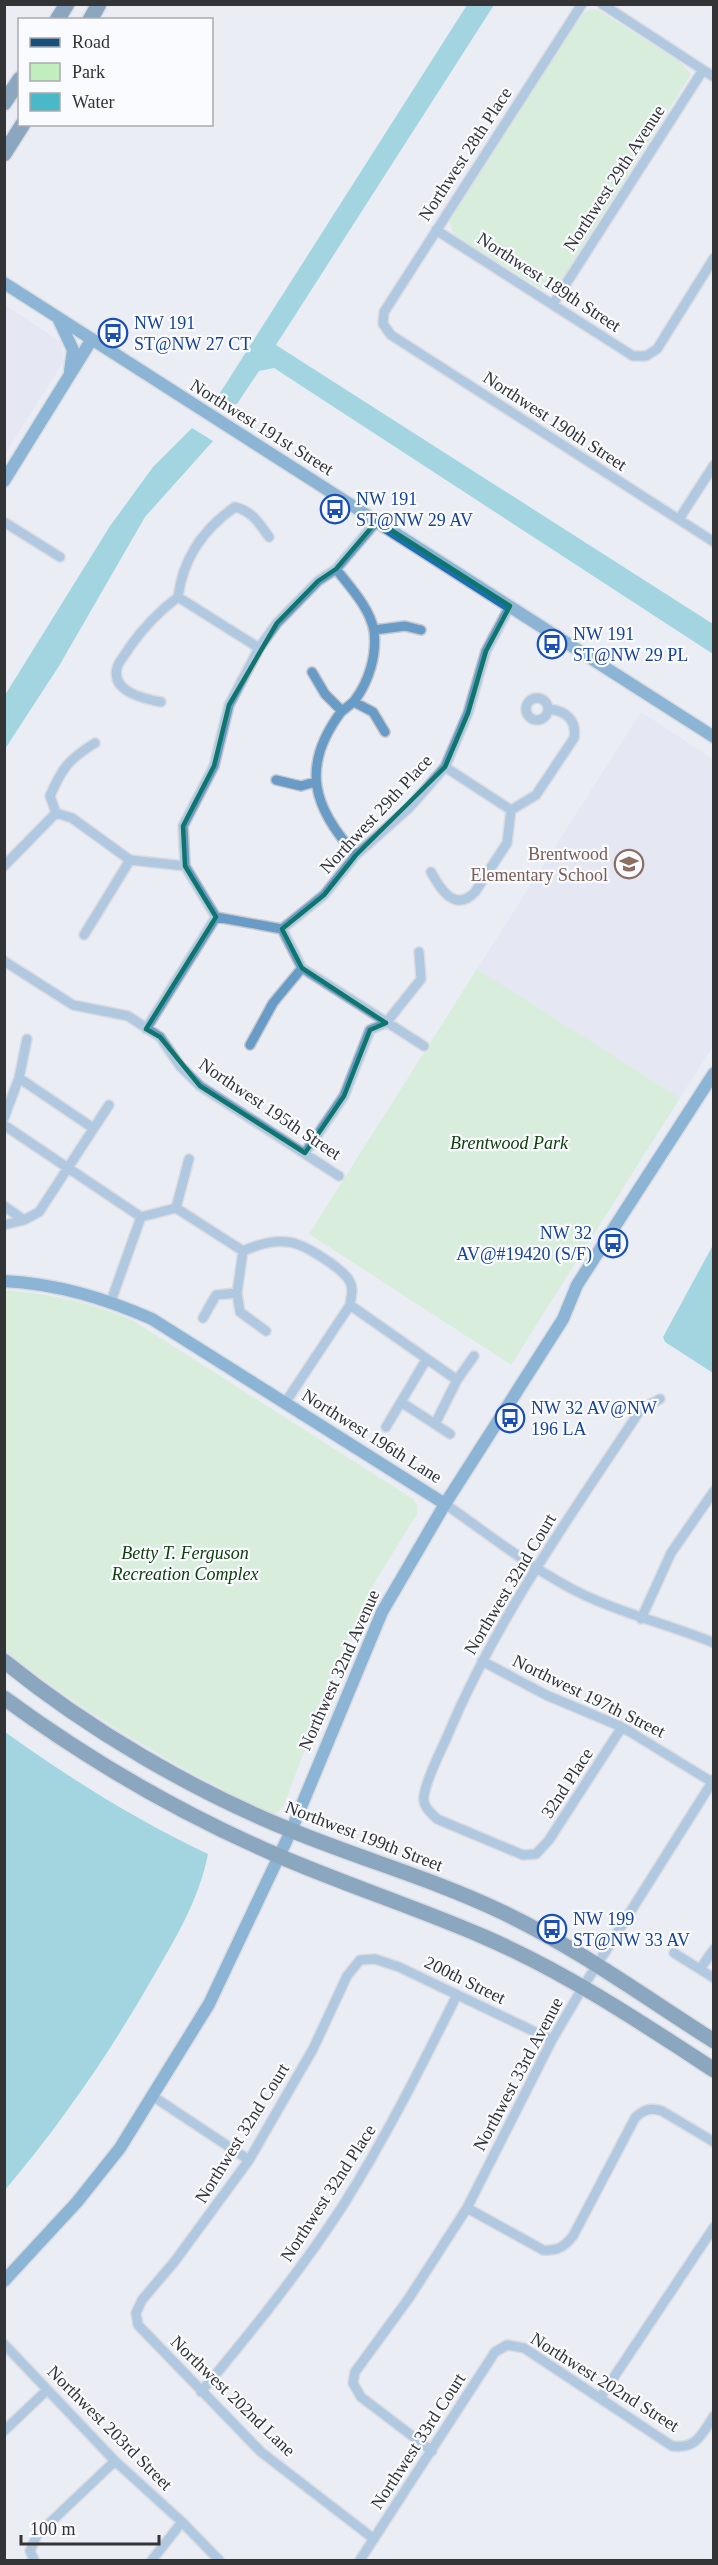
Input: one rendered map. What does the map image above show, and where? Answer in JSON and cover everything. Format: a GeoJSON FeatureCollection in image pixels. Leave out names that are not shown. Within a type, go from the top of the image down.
{"type":"FeatureCollection","features":[{"type":"Feature","properties":{"kind":"main road"},"geometry":{"type":"LineString","coordinates":[[58,18],[67,4]]}},
{"type":"Feature","properties":{"kind":"main road"},"geometry":{"type":"LineString","coordinates":[[4,103],[18,82]]}},
{"type":"Feature","properties":{"kind":"main road"},"geometry":{"type":"LineString","coordinates":[[4,154],[22,126]]}},
{"type":"Feature","properties":{"kind":"main road","name":"Northwest 199th Street"},"geometry":{"type":"LineString","coordinates":[[4,1661],[66,1707],[169,1771],[291,1831],[404,1872],[498,1910],[560,1941],[714,2041]]}},
{"type":"Feature","properties":{"kind":"main road"},"geometry":{"type":"LineString","coordinates":[[4,1698],[47,1730],[153,1796],[279,1857],[483,1936],[583,1987],[714,2070]]}},
{"type":"Feature","properties":{"kind":"street","name":"Northwest 28th Place"},"geometry":{"type":"LineString","coordinates":[[383,324],[384,312],[582,4]]}},
{"type":"Feature","properties":{"kind":"street"},"geometry":{"type":"LineString","coordinates":[[602,4],[714,77]]}},
{"type":"Feature","properties":{"kind":"street","name":"Northwest 29th Avenue"},"geometry":{"type":"LineString","coordinates":[[553,304],[703,70]]}},
{"type":"Feature","properties":{"kind":"street","name":"Northwest 189th Street"},"geometry":{"type":"LineString","coordinates":[[436,230],[633,356],[646,356],[657,349],[714,258]]}},
{"type":"Feature","properties":{"kind":"street","name":"Northwest 191st Street"},"geometry":{"type":"LineString","coordinates":[[4,283],[714,737]]}},
{"type":"Feature","properties":{"kind":"street"},"geometry":{"type":"LineString","coordinates":[[57,317],[73,350],[65,386]]}},
{"type":"Feature","properties":{"kind":"street","name":"Northwest 190th Street"},"geometry":{"type":"LineString","coordinates":[[383,324],[391,335],[714,542]]}},
{"type":"Feature","properties":{"kind":"street"},"geometry":{"type":"LineString","coordinates":[[4,481],[65,386],[92,339]]}},
{"type":"Feature","properties":{"kind":"street"},"geometry":{"type":"LineString","coordinates":[[679,519],[714,465]]}},
{"type":"Feature","properties":{"kind":"street"},"geometry":{"type":"LineString","coordinates":[[161,702],[130,693],[118,681],[117,669],[138,635],[159,611],[178,597],[181,574],[190,554],[221,516],[235,507],[243,509],[256,518],[268,537]]}},
{"type":"Feature","properties":{"kind":"street"},"geometry":{"type":"LineString","coordinates":[[377,521],[336,569],[318,581],[277,623],[259,648],[229,705],[213,766],[183,826],[185,866],[216,916],[282,929],[302,968],[424,1046]]}},
{"type":"Feature","properties":{"kind":"street"},"geometry":{"type":"LineString","coordinates":[[4,522],[60,557]]}},
{"type":"Feature","properties":{"kind":"street"},"geometry":{"type":"LineString","coordinates":[[336,569],[360,599],[374,630],[373,664],[354,702],[342,711],[320,749],[315,782],[322,808],[334,831],[356,855]]}},
{"type":"Feature","properties":{"kind":"street"},"geometry":{"type":"LineString","coordinates":[[178,597],[259,648]]}},
{"type":"Feature","properties":{"kind":"street","name":"Northwest 29th Place"},"geometry":{"type":"LineString","coordinates":[[282,929],[324,895],[356,855],[408,808],[445,767],[468,713],[486,651],[510,606]]}},
{"type":"Feature","properties":{"kind":"street"},"geometry":{"type":"LineString","coordinates":[[374,630],[405,626],[421,630]]}},
{"type":"Feature","properties":{"kind":"street"},"geometry":{"type":"LineString","coordinates":[[312,672],[325,694],[342,711]]}},
{"type":"Feature","properties":{"kind":"street"},"geometry":{"type":"LineString","coordinates":[[354,702],[373,712],[384,732]]}},
{"type":"Feature","properties":{"kind":"street"},"geometry":{"type":"LineString","coordinates":[[511,810],[536,795],[574,738],[575,728],[570,718],[560,711],[549,709]]}},
{"type":"Feature","properties":{"kind":"street"},"geometry":{"type":"LineString","coordinates":[[56,813],[50,796],[56,783],[72,757],[95,743]]}},
{"type":"Feature","properties":{"kind":"street"},"geometry":{"type":"LineString","coordinates":[[445,767],[511,810]]}},
{"type":"Feature","properties":{"kind":"street"},"geometry":{"type":"LineString","coordinates":[[276,780],[301,786],[315,782]]}},
{"type":"Feature","properties":{"kind":"street"},"geometry":{"type":"LineString","coordinates":[[430,872],[441,892],[447,897],[459,901],[469,898],[507,843],[511,810]]}},
{"type":"Feature","properties":{"kind":"street"},"geometry":{"type":"LineString","coordinates":[[56,813],[72,818],[130,860],[185,866]]}},
{"type":"Feature","properties":{"kind":"street"},"geometry":{"type":"LineString","coordinates":[[4,866],[56,813]]}},
{"type":"Feature","properties":{"kind":"street"},"geometry":{"type":"LineString","coordinates":[[84,935],[130,860]]}},
{"type":"Feature","properties":{"kind":"street"},"geometry":{"type":"LineString","coordinates":[[146,1029],[216,916]]}},
{"type":"Feature","properties":{"kind":"street"},"geometry":{"type":"LineString","coordinates":[[305,1153],[344,1096],[370,1030],[386,1023],[421,979],[420,952]]}},
{"type":"Feature","properties":{"kind":"street","name":"Northwest 195th Street"},"geometry":{"type":"LineString","coordinates":[[4,961],[73,1005],[128,1016],[160,1037],[180,1066],[200,1086],[339,1176]]}},
{"type":"Feature","properties":{"kind":"street"},"geometry":{"type":"LineString","coordinates":[[250,1045],[273,1003],[302,968]]}},
{"type":"Feature","properties":{"kind":"street"},"geometry":{"type":"LineString","coordinates":[[4,1118],[19,1078],[27,1039]]}},
{"type":"Feature","properties":{"kind":"street","name":"Northwest 32nd Avenue"},"geometry":{"type":"LineString","coordinates":[[4,2281],[77,2202],[120,2148],[154,2097],[209,2004],[291,1831],[382,1612],[445,1504],[541,1356],[563,1319],[577,1285],[714,1073]]}},
{"type":"Feature","properties":{"kind":"street"},"geometry":{"type":"LineString","coordinates":[[19,1078],[93,1128]]}},
{"type":"Feature","properties":{"kind":"street"},"geometry":{"type":"LineString","coordinates":[[4,1225],[24,1220],[39,1212],[109,1105]]}},
{"type":"Feature","properties":{"kind":"street"},"geometry":{"type":"LineString","coordinates":[[4,1125],[141,1217],[176,1208],[243,1251]]}},
{"type":"Feature","properties":{"kind":"street"},"geometry":{"type":"LineString","coordinates":[[176,1208],[189,1159]]}},
{"type":"Feature","properties":{"kind":"street"},"geometry":{"type":"LineString","coordinates":[[4,1206],[24,1220]]}},
{"type":"Feature","properties":{"kind":"street"},"geometry":{"type":"LineString","coordinates":[[111,1301],[141,1217]]}},
{"type":"Feature","properties":{"kind":"street"},"geometry":{"type":"LineString","coordinates":[[243,1251],[261,1244],[289,1242],[304,1247],[343,1273],[351,1283],[350,1305],[285,1403]]}},
{"type":"Feature","properties":{"kind":"street"},"geometry":{"type":"LineString","coordinates":[[243,1251],[237,1293],[240,1312],[266,1331]]}},
{"type":"Feature","properties":{"kind":"street","name":"Northwest 196th Lane"},"geometry":{"type":"LineString","coordinates":[[4,1281],[58,1286],[111,1301],[153,1319],[445,1504],[537,1567],[582,1594],[641,1619],[714,1642]]}},
{"type":"Feature","properties":{"kind":"street"},"geometry":{"type":"LineString","coordinates":[[203,1318],[216,1295],[237,1293]]}},
{"type":"Feature","properties":{"kind":"street"},"geometry":{"type":"LineString","coordinates":[[350,1305],[457,1380]]}},
{"type":"Feature","properties":{"kind":"street"},"geometry":{"type":"LineString","coordinates":[[435,1424],[457,1380],[474,1356]]}},
{"type":"Feature","properties":{"kind":"street"},"geometry":{"type":"LineString","coordinates":[[386,1426],[426,1360]]}},
{"type":"Feature","properties":{"kind":"street","name":"Northwest 32nd Court"},"geometry":{"type":"LineString","coordinates":[[536,1854],[523,1855],[437,1819],[426,1808],[423,1797],[468,1687],[537,1567],[641,1409],[660,1399]]}},
{"type":"Feature","properties":{"kind":"street"},"geometry":{"type":"LineString","coordinates":[[401,1402],[450,1434]]}},
{"type":"Feature","properties":{"kind":"street"},"geometry":{"type":"LineString","coordinates":[[641,1619],[671,1554],[714,1491]]}},
{"type":"Feature","properties":{"kind":"street","name":"Northwest 197th Street"},"geometry":{"type":"LineString","coordinates":[[482,1660],[546,1695],[622,1727],[713,1781]]}},
{"type":"Feature","properties":{"kind":"street","name":"32nd Place"},"geometry":{"type":"LineString","coordinates":[[536,1854],[549,1840],[622,1727]]}},
{"type":"Feature","properties":{"kind":"street","name":"Northwest 33rd Avenue"},"geometry":{"type":"LineString","coordinates":[[432,2451],[361,2397],[353,2383],[355,2372],[409,2298],[467,2208],[552,2040],[596,1964],[713,1781]]}},
{"type":"Feature","properties":{"kind":"street"},"geometry":{"type":"LineString","coordinates":[[700,1969],[714,1949]]}},
{"type":"Feature","properties":{"kind":"street"},"geometry":{"type":"LineString","coordinates":[[674,1953],[714,1978]]}},
{"type":"Feature","properties":{"kind":"street","name":"200th Street"},"geometry":{"type":"LineString","coordinates":[[360,1960],[375,1959],[399,1967],[552,2040]]}},
{"type":"Feature","properties":{"kind":"street","name":"Northwest 32nd Court"},"geometry":{"type":"LineString","coordinates":[[136,2313],[142,2300],[176,2261],[249,2160],[313,2049],[347,1976],[360,1960]]}},
{"type":"Feature","properties":{"kind":"street","name":"Northwest 32nd Place"},"geometry":{"type":"LineString","coordinates":[[201,2392],[272,2307],[342,2206],[388,2129],[458,1995]]}},
{"type":"Feature","properties":{"kind":"street"},"geometry":{"type":"LineString","coordinates":[[154,2097],[249,2160]]}},
{"type":"Feature","properties":{"kind":"street"},"geometry":{"type":"LineString","coordinates":[[467,2208],[543,2250],[556,2251],[566,2246],[573,2236],[635,2118],[648,2109],[662,2110],[714,2142]]}},
{"type":"Feature","properties":{"kind":"street"},"geometry":{"type":"LineString","coordinates":[[600,2398],[714,2227]]}},
{"type":"Feature","properties":{"kind":"street","name":"Northwest 202nd Lane"},"geometry":{"type":"LineString","coordinates":[[136,2313],[138,2325],[261,2452],[374,2539]]}},
{"type":"Feature","properties":{"kind":"street","name":"Northwest 203rd Street"},"geometry":{"type":"LineString","coordinates":[[4,2344],[115,2461],[182,2522],[219,2560]]}},
{"type":"Feature","properties":{"kind":"street","name":"Northwest 202nd Street"},"geometry":{"type":"LineString","coordinates":[[507,2344],[524,2348],[672,2446],[685,2448],[698,2441],[714,2416]]}},
{"type":"Feature","properties":{"kind":"street","name":"Northwest 33rd Court"},"geometry":{"type":"LineString","coordinates":[[360,2560],[495,2352],[507,2344]]}},
{"type":"Feature","properties":{"kind":"street"},"geometry":{"type":"LineString","coordinates":[[4,2431],[47,2390]]}},
{"type":"Feature","properties":{"kind":"street"},"geometry":{"type":"LineString","coordinates":[[34,2560],[30,2551],[37,2535],[115,2461]]}},
{"type":"Feature","properties":{"kind":"street"},"geometry":{"type":"LineString","coordinates":[[152,2560],[182,2522]]}},
{"type":"Feature","properties":{"kind":"highlighted area"},"geometry":{"type":"Polygon","coordinates":[[[377,521],[510,606],[486,651],[468,713],[445,767],[356,855],[324,895],[282,929],[302,968],[386,1023],[370,1030],[344,1096],[305,1153],[200,1086],[160,1037],[146,1029],[216,917],[185,866],[183,826],[214,766],[229,705],[277,623],[318,581],[336,569],[377,521]]]}},
{"type":"Feature","properties":{"kind":"shaded area"},"geometry":{"type":"Polygon","coordinates":[[[5,305],[61,342],[64,361],[5,454],[5,305]]]}},
{"type":"Feature","properties":{"kind":"shaded area","name":"Brentwood Elementary School"},"geometry":{"type":"Polygon","coordinates":[[[641,712],[713,759],[713,1046],[680,1098],[477,969],[641,712]]]}},
{"type":"Feature","properties":{"kind":"green space"},"geometry":{"type":"Polygon","coordinates":[[[591,9],[598,10],[680,62],[691,74],[558,286],[553,290],[541,289],[454,235],[449,221],[580,15],[591,9]]]}},
{"type":"Feature","properties":{"kind":"green space","name":"Brentwood Park"},"geometry":{"type":"Polygon","coordinates":[[[477,969],[680,1098],[511,1365],[309,1234],[477,969]]]}},
{"type":"Feature","properties":{"kind":"green space","name":"Betty T. Ferguson Recreation Complex"},"geometry":{"type":"Polygon","coordinates":[[[5,1290],[69,1300],[132,1320],[413,1499],[417,1506],[417,1514],[376,1580],[344,1645],[284,1805],[276,1814],[269,1813],[234,1795],[133,1739],[68,1697],[5,1651],[5,1290]]]}},
{"type":"Feature","properties":{"kind":"water"},"geometry":{"type":"Polygon","coordinates":[[[467,5],[494,5],[276,345],[713,624],[713,654],[274,368],[259,371],[237,404],[230,405],[221,399],[220,393],[467,5]]]}},
{"type":"Feature","properties":{"kind":"water"},"geometry":{"type":"Polygon","coordinates":[[[192,428],[213,441],[145,517],[59,666],[5,749],[5,695],[110,526],[153,467],[192,428]]]}},
{"type":"Feature","properties":{"kind":"water"},"geometry":{"type":"Polygon","coordinates":[[[713,1245],[713,1373],[665,1342],[663,1337],[713,1245]]]}},
{"type":"Feature","properties":{"kind":"water"},"geometry":{"type":"Polygon","coordinates":[[[5,1732],[104,1798],[154,1827],[208,1854],[199,1887],[185,1919],[136,2007],[64,2114],[5,2190],[5,1732]]]}},
{"type":"Feature","properties":{"kind":"place","name":"NW 191 ST@NW 27 CT"},"geometry":{"type":"Point","coordinates":[113,333]}},
{"type":"Feature","properties":{"kind":"place","name":"NW 191 ST@NW 29 AV"},"geometry":{"type":"Point","coordinates":[335,509]}},
{"type":"Feature","properties":{"kind":"place","name":"NW 191 ST@NW 29 PL"},"geometry":{"type":"Point","coordinates":[552,644]}},
{"type":"Feature","properties":{"kind":"place","name":"Brentwood Elementary School"},"geometry":{"type":"Point","coordinates":[629,864]}},
{"type":"Feature","properties":{"kind":"place","name":"NW 32 AV@#19420 (S/F)"},"geometry":{"type":"Point","coordinates":[613,1243]}},
{"type":"Feature","properties":{"kind":"place","name":"NW 32 AV@NW 196 LA"},"geometry":{"type":"Point","coordinates":[510,1418]}},
{"type":"Feature","properties":{"kind":"place","name":"NW 199 ST@NW 33 AV"},"geometry":{"type":"Point","coordinates":[552,1929]}}]}
